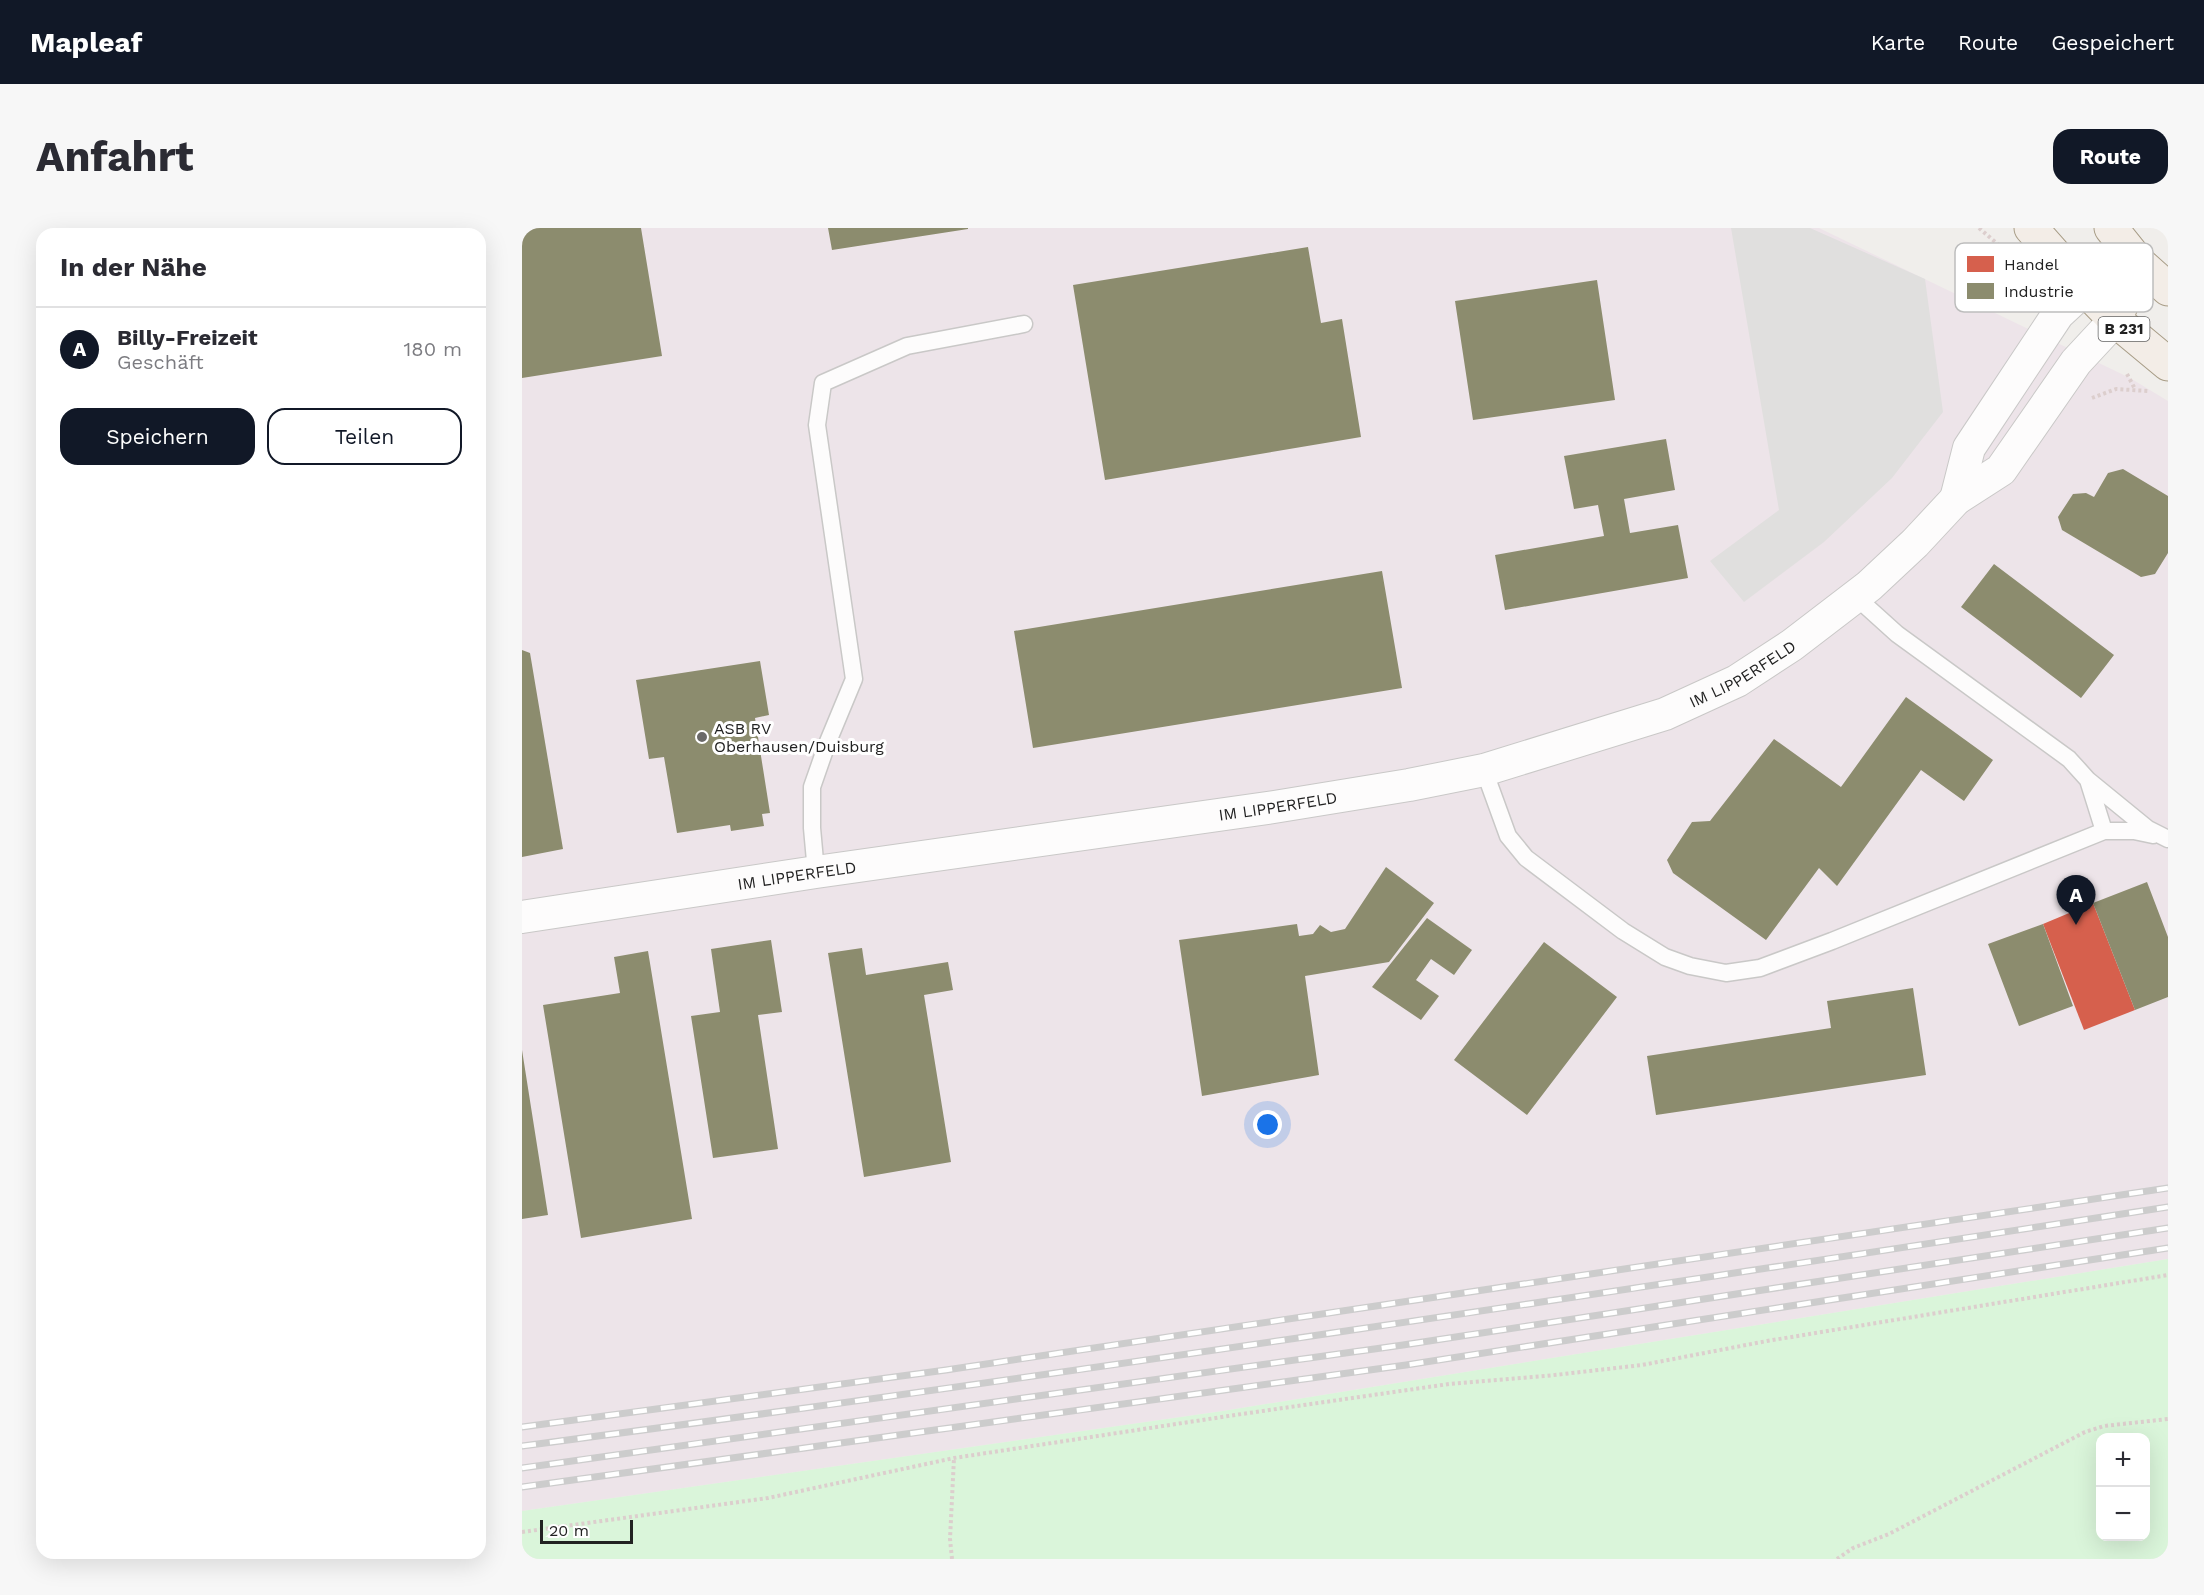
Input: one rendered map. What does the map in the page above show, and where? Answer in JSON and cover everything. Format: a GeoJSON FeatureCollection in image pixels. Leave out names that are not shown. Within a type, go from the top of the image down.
{"type":"FeatureCollection","features":[{"type":"Feature","properties":{"kind":"main road","name":"B 231"},"geometry":{"type":"LineString","coordinates":[[2031,228],[2044,243]]}},
{"type":"Feature","properties":{"kind":"main road"},"geometry":{"type":"LineString","coordinates":[[2111,228],[2123,243]]}},
{"type":"Feature","properties":{"kind":"main road"},"geometry":{"type":"LineString","coordinates":[[2153,276],[2168,289]]}},
{"type":"Feature","properties":{"kind":"main road","name":"B 231"},"geometry":{"type":"LineString","coordinates":[[2106,312],[2168,364]]}},
{"type":"Feature","properties":{"kind":"main road","name":"B 231"},"geometry":{"type":"LineString","coordinates":[[2115,321],[2119,312]]}},
{"type":"Feature","properties":{"kind":"street","name":"IM LIPPERFELD"},"geometry":{"type":"LineString","coordinates":[[1956,499],[1969,448],[2060,312]]}},
{"type":"Feature","properties":{"kind":"street","name":"IM LIPPERFELD"},"geometry":{"type":"LineString","coordinates":[[522,917],[816,872],[1274,807],[1485,770],[1656,717],[1737,681],[1856,597],[1915,543],[1956,499],[2001,470],[2076,362],[2115,321]]}},
{"type":"Feature","properties":{"kind":"lane"},"geometry":{"type":"LineString","coordinates":[[816,872],[812,828],[812,787],[854,679],[817,425],[823,382],[907,346],[1024,324]]}},
{"type":"Feature","properties":{"kind":"lane"},"geometry":{"type":"LineString","coordinates":[[1856,597],[1897,634],[2069,759],[2088,780],[2148,829],[2166,838]]}},
{"type":"Feature","properties":{"kind":"lane"},"geometry":{"type":"LineString","coordinates":[[1485,770],[1508,836],[1526,858],[1623,930],[1665,957],[1690,966],[1726,973],[1760,968],[1822,945],[2104,831],[2134,831],[2166,838]]}},
{"type":"Feature","properties":{"kind":"lane"},"geometry":{"type":"LineString","coordinates":[[2088,780],[2104,831]]}},
{"type":"Feature","properties":{"kind":"path"},"geometry":{"type":"LineString","coordinates":[[1978,228],[1996,243]]}},
{"type":"Feature","properties":{"kind":"path"},"geometry":{"type":"LineString","coordinates":[[522,1532],[768,1498],[954,1458],[1449,1384],[1642,1365],[1767,1341],[2168,1275]]}},
{"type":"Feature","properties":{"kind":"path"},"geometry":{"type":"LineString","coordinates":[[1837,1559],[1853,1548],[1889,1534],[2085,1432],[2104,1426],[2168,1419]]}},
{"type":"Feature","properties":{"kind":"path"},"geometry":{"type":"LineString","coordinates":[[952,1559],[950,1539],[954,1458]]}},
{"type":"Feature","properties":{"kind":"shaded area"},"geometry":{"type":"Polygon","coordinates":[[[522,228],[1819,228],[1955,294],[1955,312],[1993,312],[2130,378],[2168,401],[2168,1259],[1223,1411],[522,1511],[522,228]]]}},
{"type":"Feature","properties":{"kind":"shaded area"},"geometry":{"type":"Polygon","coordinates":[[[1731,228],[1810,228],[1925,279],[1943,412],[1892,478],[1824,542],[1744,602],[1710,561],[1779,510],[1731,228]]]}},
{"type":"Feature","properties":{"kind":"green space"},"geometry":{"type":"Polygon","coordinates":[[[2168,1259],[2168,1559],[522,1559],[522,1511],[1223,1411],[2168,1259]]]}},
{"type":"Feature","properties":{"kind":"building: Handel"},"geometry":{"type":"Polygon","coordinates":[[[2093,903],[2135,1010],[2084,1030],[2043,924],[2093,903]]]}},
{"type":"Feature","properties":{"kind":"building: Industrie"},"geometry":{"type":"Polygon","coordinates":[[[522,228],[641,228],[662,356],[522,378],[522,228]]]}},
{"type":"Feature","properties":{"kind":"building: Industrie"},"geometry":{"type":"Polygon","coordinates":[[[828,228],[968,228],[968,229],[832,250],[828,228]]]}},
{"type":"Feature","properties":{"kind":"building: Industrie"},"geometry":{"type":"Polygon","coordinates":[[[1308,247],[1321,323],[1342,319],[1361,437],[1105,480],[1073,285],[1308,247]]]}},
{"type":"Feature","properties":{"kind":"building: Industrie"},"geometry":{"type":"Polygon","coordinates":[[[1597,280],[1615,400],[1473,420],[1455,301],[1597,280]]]}},
{"type":"Feature","properties":{"kind":"building: Industrie"},"geometry":{"type":"Polygon","coordinates":[[[1666,439],[1675,490],[1624,499],[1630,533],[1678,525],[1688,578],[1505,610],[1495,555],[1604,536],[1598,505],[1574,509],[1564,456],[1666,439]]]}},
{"type":"Feature","properties":{"kind":"building: Industrie"},"geometry":{"type":"Polygon","coordinates":[[[2123,469],[2168,496],[2168,553],[2155,574],[2141,577],[2062,530],[2058,517],[2073,494],[2086,493],[2094,497],[2108,473],[2123,469]]]}},
{"type":"Feature","properties":{"kind":"building: Industrie"},"geometry":{"type":"Polygon","coordinates":[[[1994,564],[2114,655],[2081,698],[1961,607],[1994,564]]]}},
{"type":"Feature","properties":{"kind":"building: Industrie"},"geometry":{"type":"Polygon","coordinates":[[[1382,571],[1402,688],[1033,748],[1014,631],[1382,571]]]}},
{"type":"Feature","properties":{"kind":"building: Industrie"},"geometry":{"type":"Polygon","coordinates":[[[522,650],[530,653],[563,849],[522,857],[522,650]]]}},
{"type":"Feature","properties":{"kind":"building: Industrie","name":"ASB RV Oberhausen/Duisburg"},"geometry":{"type":"Polygon","coordinates":[[[760,661],[769,715],[755,718],[770,813],[762,814],[764,826],[731,831],[730,825],[677,833],[664,757],[649,759],[636,680],[760,661]]]}},
{"type":"Feature","properties":{"kind":"building: Industrie"},"geometry":{"type":"Polygon","coordinates":[[[1906,697],[1993,760],[1964,801],[1921,770],[1837,886],[1819,868],[1766,940],[1673,873],[1667,860],[1692,822],[1710,821],[1774,739],[1841,787],[1906,697]]]}},
{"type":"Feature","properties":{"kind":"building: Industrie"},"geometry":{"type":"Polygon","coordinates":[[[1386,867],[1434,903],[1389,962],[1305,976],[1319,1075],[1202,1096],[1179,940],[1297,924],[1299,936],[1313,934],[1320,925],[1331,932],[1345,929],[1386,867]]]}},
{"type":"Feature","properties":{"kind":"building: Industrie"},"geometry":{"type":"Polygon","coordinates":[[[2147,882],[2168,937],[2168,997],[2135,1010],[2093,903],[2147,882]]]}},
{"type":"Feature","properties":{"kind":"building: Industrie"},"geometry":{"type":"Polygon","coordinates":[[[1427,918],[1472,950],[1454,975],[1431,959],[1416,980],[1439,996],[1421,1020],[1372,987],[1427,918]]]}},
{"type":"Feature","properties":{"kind":"building: Industrie"},"geometry":{"type":"Polygon","coordinates":[[[2043,924],[2073,1006],[2019,1026],[1988,944],[2043,924]]]}},
{"type":"Feature","properties":{"kind":"building: Industrie"},"geometry":{"type":"Polygon","coordinates":[[[771,940],[782,1012],[758,1015],[778,1149],[713,1158],[691,1016],[720,1012],[711,949],[771,940]]]}},
{"type":"Feature","properties":{"kind":"building: Industrie"},"geometry":{"type":"Polygon","coordinates":[[[1544,942],[1617,997],[1527,1115],[1454,1060],[1544,942]]]}},
{"type":"Feature","properties":{"kind":"building: Industrie"},"geometry":{"type":"Polygon","coordinates":[[[862,948],[866,975],[948,962],[953,990],[924,995],[951,1162],[864,1177],[828,953],[862,948]]]}},
{"type":"Feature","properties":{"kind":"building: Industrie"},"geometry":{"type":"Polygon","coordinates":[[[648,951],[692,1219],[581,1238],[543,1005],[620,993],[614,957],[648,951]]]}},
{"type":"Feature","properties":{"kind":"building: Industrie"},"geometry":{"type":"Polygon","coordinates":[[[1913,988],[1926,1075],[1656,1115],[1647,1056],[1831,1028],[1827,1001],[1913,988]]]}},
{"type":"Feature","properties":{"kind":"building: Industrie"},"geometry":{"type":"Polygon","coordinates":[[[522,1050],[548,1215],[522,1219],[522,1050]]]}},
{"type":"Feature","properties":{"kind":"railway"},"geometry":{"type":"LineString","coordinates":[[522,1427],[946,1370],[2168,1188]]}},
{"type":"Feature","properties":{"kind":"railway"},"geometry":{"type":"LineString","coordinates":[[522,1446],[1140,1361],[2168,1207]]}},
{"type":"Feature","properties":{"kind":"railway"},"geometry":{"type":"LineString","coordinates":[[522,1468],[1403,1345],[2168,1228]]}},
{"type":"Feature","properties":{"kind":"railway"},"geometry":{"type":"LineString","coordinates":[[522,1487],[1406,1365],[2168,1248]]}},
{"type":"Feature","properties":{"kind":"place","name":"ASB RV Oberhausen/Duisburg"},"geometry":{"type":"Point","coordinates":[702,737]}},
{"type":"Feature","properties":{"kind":"place","name":"Billy-Freizeit"},"geometry":{"type":"Point","coordinates":[2076,925]}}]}
